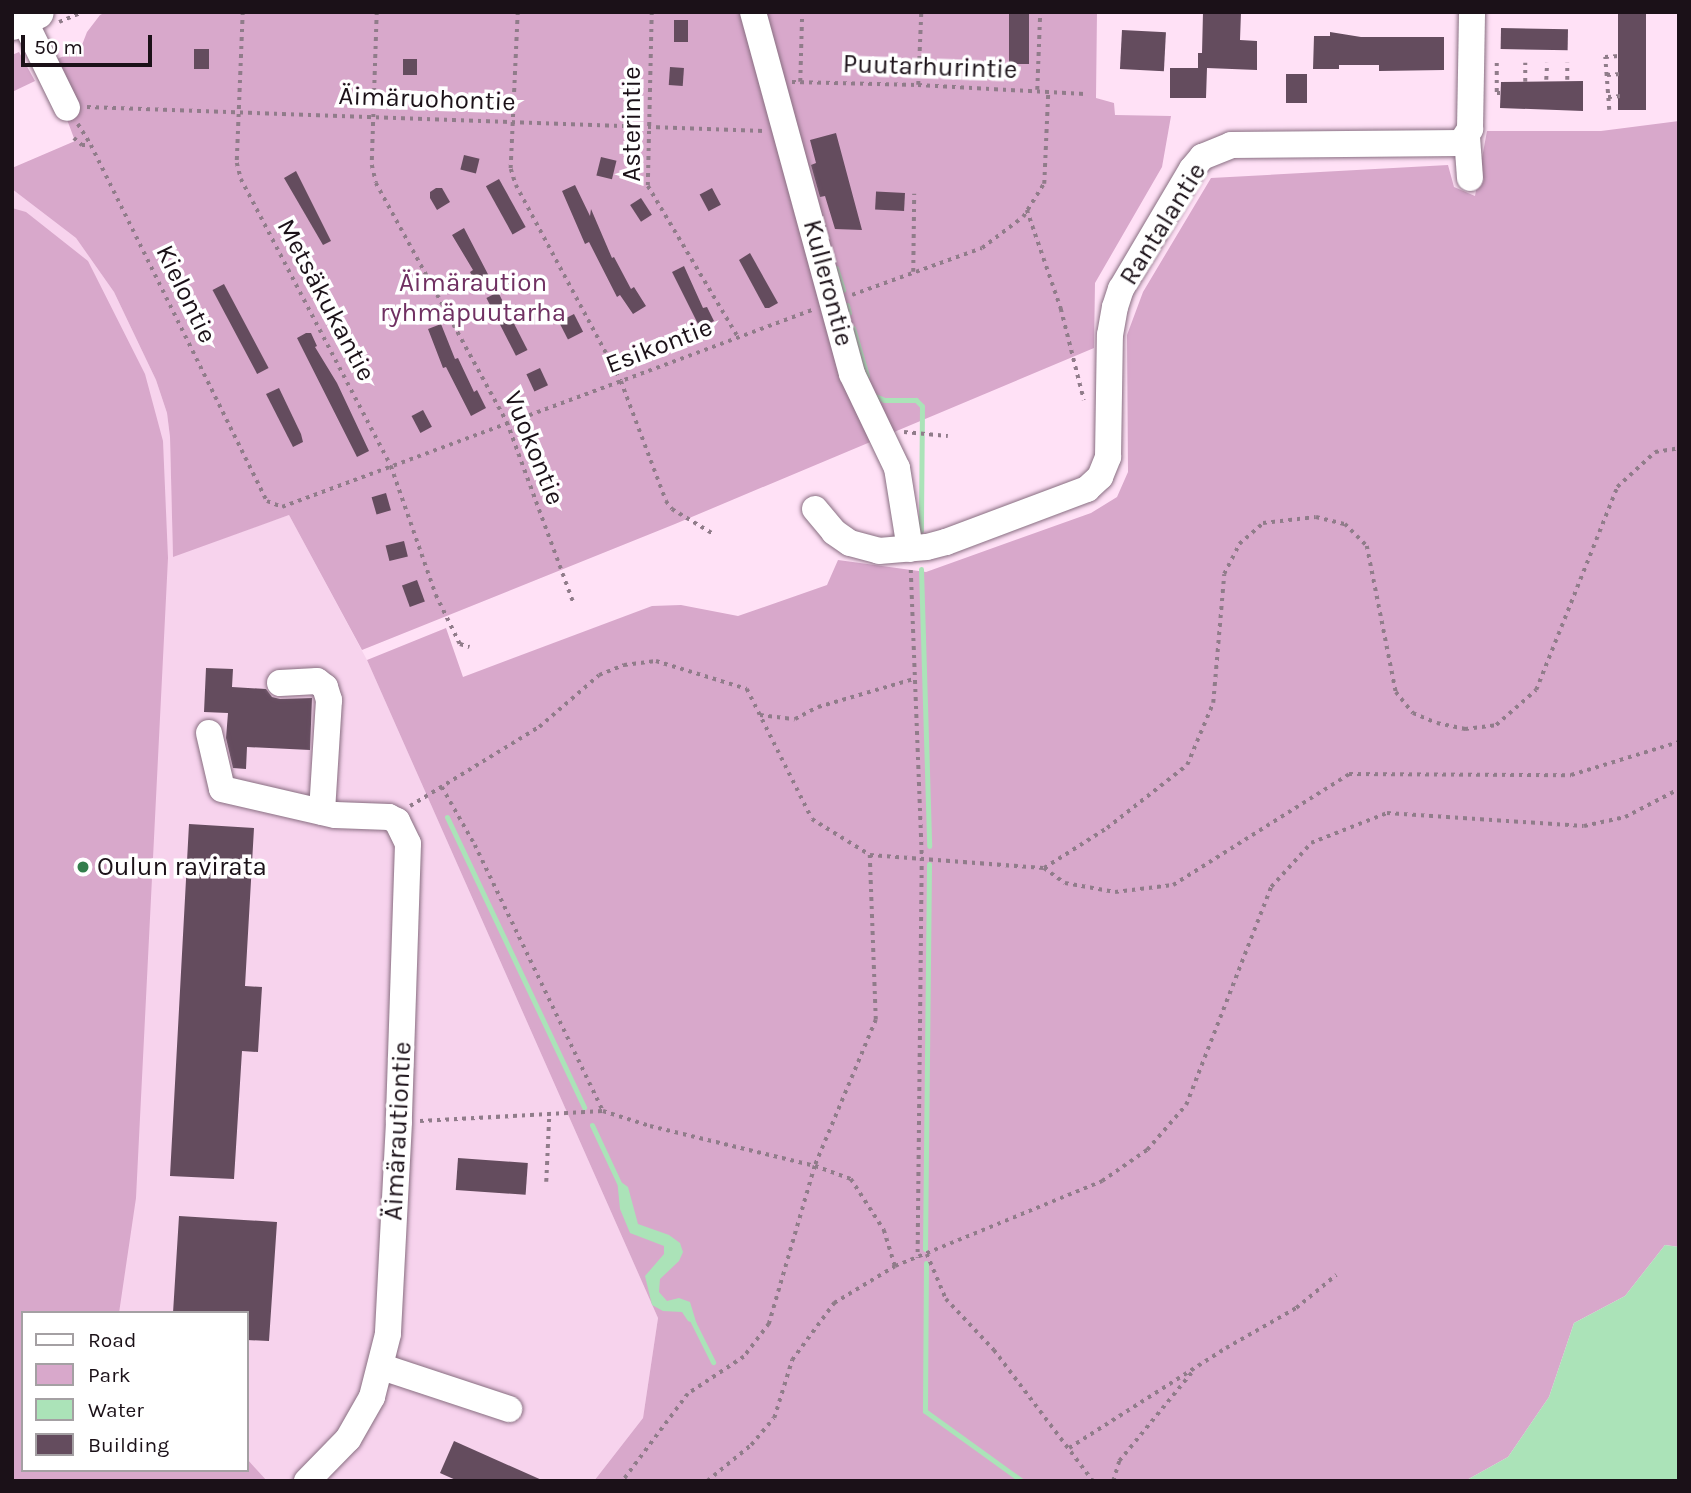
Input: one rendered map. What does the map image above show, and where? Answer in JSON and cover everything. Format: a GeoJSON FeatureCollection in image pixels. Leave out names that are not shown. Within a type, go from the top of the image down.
{"type":"FeatureCollection","features":[{"type":"Feature","properties":{"kind":"street","name":"Kullerontie"},"geometry":{"type":"LineString","coordinates":[[753,12],[852,374],[897,468],[910,549]]}},
{"type":"Feature","properties":{"kind":"street"},"geometry":{"type":"LineString","coordinates":[[1470,178],[1467,137],[1471,129],[1472,12]]}},
{"type":"Feature","properties":{"kind":"street"},"geometry":{"type":"LineString","coordinates":[[24,18],[67,108]]}},
{"type":"Feature","properties":{"kind":"street","name":"Rantalantie"},"geometry":{"type":"LineString","coordinates":[[815,509],[834,532],[857,546],[879,551],[910,549],[946,542],[1087,489],[1100,477],[1108,457],[1110,335],[1121,289],[1192,169],[1202,157],[1231,145],[1454,145],[1467,137]]}},
{"type":"Feature","properties":{"kind":"street"},"geometry":{"type":"LineString","coordinates":[[279,683],[317,681],[325,687],[329,700],[329,813]]}},
{"type":"Feature","properties":{"kind":"street"},"geometry":{"type":"LineString","coordinates":[[209,733],[222,789],[329,813],[389,817],[397,821]]}},
{"type":"Feature","properties":{"kind":"street","name":"Äimärautiontie"},"geometry":{"type":"LineString","coordinates":[[307,1481],[348,1439],[372,1397],[382,1367],[388,1334],[399,1122],[408,844],[397,821]]}},
{"type":"Feature","properties":{"kind":"street"},"geometry":{"type":"LineString","coordinates":[[382,1367],[509,1409]]}},
{"type":"Feature","properties":{"kind":"path","name":"Metsäkukantie"},"geometry":{"type":"LineString","coordinates":[[243,12],[237,163],[241,179],[391,466],[436,595],[460,644],[470,646]]}},
{"type":"Feature","properties":{"kind":"path","name":"Vuokontie"},"geometry":{"type":"LineString","coordinates":[[377,12],[372,165],[376,183],[508,422],[573,604]]}},
{"type":"Feature","properties":{"kind":"path"},"geometry":{"type":"LineString","coordinates":[[518,12],[511,169],[516,185],[621,382],[666,501],[671,509],[712,533]]}},
{"type":"Feature","properties":{"kind":"path","name":"Asterintie"},"geometry":{"type":"LineString","coordinates":[[652,12],[648,186],[738,337]]}},
{"type":"Feature","properties":{"kind":"path"},"geometry":{"type":"LineString","coordinates":[[800,82],[802,12]]}},
{"type":"Feature","properties":{"kind":"path"},"geometry":{"type":"LineString","coordinates":[[918,85],[921,12]]}},
{"type":"Feature","properties":{"kind":"path"},"geometry":{"type":"LineString","coordinates":[[1037,90],[1040,12]]}},
{"type":"Feature","properties":{"kind":"path"},"geometry":{"type":"LineString","coordinates":[[1609,110],[1605,57],[1619,56]]}},
{"type":"Feature","properties":{"kind":"path"},"geometry":{"type":"LineString","coordinates":[[1497,63],[1497,93],[1500,93]]}},
{"type":"Feature","properties":{"kind":"path"},"geometry":{"type":"LineString","coordinates":[[1525,63],[1525,82]]}},
{"type":"Feature","properties":{"kind":"path"},"geometry":{"type":"LineString","coordinates":[[1546,80],[1547,63]]}},
{"type":"Feature","properties":{"kind":"path"},"geometry":{"type":"LineString","coordinates":[[1567,63],[1567,80]]}},
{"type":"Feature","properties":{"kind":"path"},"geometry":{"type":"LineString","coordinates":[[1607,75],[1621,74]]}},
{"type":"Feature","properties":{"kind":"path","name":"Puutarhurintie"},"geometry":{"type":"LineString","coordinates":[[772,82],[918,85],[1086,94]]}},
{"type":"Feature","properties":{"kind":"path","name":"Esikontie"},"geometry":{"type":"LineString","coordinates":[[267,501],[282,507],[982,248],[1027,210],[1044,184],[1048,91]]}},
{"type":"Feature","properties":{"kind":"path"},"geometry":{"type":"LineString","coordinates":[[1608,97],[1622,96]]}},
{"type":"Feature","properties":{"kind":"path","name":"Äimäruohontie"},"geometry":{"type":"LineString","coordinates":[[67,108],[239,111],[786,132]]}},
{"type":"Feature","properties":{"kind":"path","name":"Kielontie"},"geometry":{"type":"LineString","coordinates":[[67,108],[91,145],[267,501]]}},
{"type":"Feature","properties":{"kind":"path"},"geometry":{"type":"LineString","coordinates":[[74,138],[82,145],[91,145]]}},
{"type":"Feature","properties":{"kind":"path"},"geometry":{"type":"LineString","coordinates":[[913,272],[914,194]]}},
{"type":"Feature","properties":{"kind":"path"},"geometry":{"type":"LineString","coordinates":[[1027,210],[1061,309],[1084,400]]}},
{"type":"Feature","properties":{"kind":"path"},"geometry":{"type":"LineString","coordinates":[[913,432],[948,436]]}},
{"type":"Feature","properties":{"kind":"path"},"geometry":{"type":"LineString","coordinates":[[1044,868],[1107,828],[1187,765],[1213,703],[1224,573],[1240,544],[1263,523],[1316,517],[1345,524],[1367,546],[1396,692],[1413,713],[1437,723],[1465,729],[1496,725],[1536,690],[1617,487],[1655,452],[1679,448]]}},
{"type":"Feature","properties":{"kind":"path"},"geometry":{"type":"LineString","coordinates":[[910,549],[922,858],[918,1258]]}},
{"type":"Feature","properties":{"kind":"path"},"geometry":{"type":"LineString","coordinates":[[397,821],[414,801],[487,762],[539,727],[599,675],[624,665],[656,661],[747,690],[812,818],[870,855],[1044,868],[1065,883],[1115,892],[1173,885],[1349,774],[1571,775],[1679,742]]}},
{"type":"Feature","properties":{"kind":"path"},"geometry":{"type":"LineString","coordinates":[[761,715],[794,719],[818,708],[914,679]]}},
{"type":"Feature","properties":{"kind":"path"},"geometry":{"type":"LineString","coordinates":[[442,787],[475,845],[603,1111]]}},
{"type":"Feature","properties":{"kind":"path"},"geometry":{"type":"LineString","coordinates":[[707,1481],[751,1445],[774,1418],[792,1360],[834,1303],[895,1266],[1102,1181],[1147,1150],[1186,1105],[1271,887],[1311,843],[1387,813],[1584,825],[1625,817],[1679,789]]}},
{"type":"Feature","properties":{"kind":"path"},"geometry":{"type":"LineString","coordinates":[[623,1481],[688,1394],[744,1357],[769,1324],[815,1166],[876,1020],[870,855]]}},
{"type":"Feature","properties":{"kind":"path"},"geometry":{"type":"LineString","coordinates":[[399,1122],[603,1111],[650,1126],[815,1166],[851,1179],[884,1230],[895,1266]]}},
{"type":"Feature","properties":{"kind":"path"},"geometry":{"type":"LineString","coordinates":[[546,1182],[549,1115]]}},
{"type":"Feature","properties":{"kind":"path"},"geometry":{"type":"LineString","coordinates":[[927,1254],[946,1299],[994,1350],[1032,1404],[1093,1481]]}},
{"type":"Feature","properties":{"kind":"path"},"geometry":{"type":"LineString","coordinates":[[1069,1448],[1196,1367],[1296,1308],[1335,1275]]}},
{"type":"Feature","properties":{"kind":"path"},"geometry":{"type":"LineString","coordinates":[[1113,1481],[1119,1461],[1196,1367]]}},
{"type":"Feature","properties":{"kind":"shaded area"},"geometry":{"type":"Polygon","coordinates":[[[12,189],[76,238],[114,292],[156,380],[167,413],[170,437],[173,556],[289,515],[367,660],[658,1318],[643,1418],[594,1481],[12,1481],[12,189]]]}},
{"type":"Feature","properties":{"kind":"green space","name":"Äimäraution ryhmäpuutarha"},"geometry":{"type":"Polygon","coordinates":[[[106,12],[1097,12],[1096,98],[1114,103],[1115,115],[1171,116],[1162,167],[1095,283],[1094,348],[675,524],[362,650],[289,515],[173,557],[170,437],[167,413],[156,380],[114,292],[76,238],[12,189],[12,168],[75,141],[46,63],[80,50],[87,32],[100,15],[106,12]]]}},
{"type":"Feature","properties":{"kind":"green space"},"geometry":{"type":"Polygon","coordinates":[[[19,52],[35,81],[12,92],[12,55],[19,52]]]}},
{"type":"Feature","properties":{"kind":"green space"},"geometry":{"type":"Polygon","coordinates":[[[1679,121],[1679,1247],[1665,1245],[1625,1296],[1574,1323],[1549,1397],[1508,1457],[1465,1481],[594,1481],[643,1418],[658,1318],[367,660],[446,628],[463,677],[652,606],[681,605],[738,616],[827,585],[838,560],[926,572],[1091,513],[1117,497],[1128,472],[1127,335],[1143,292],[1211,178],[1448,165],[1454,187],[1475,196],[1487,131],[1601,131],[1679,121]]]}},
{"type":"Feature","properties":{"kind":"green space","name":"Oulun ravirata"},"geometry":{"type":"Polygon","coordinates":[[[12,208],[26,212],[88,261],[145,374],[163,441],[168,558],[136,1198],[119,1311],[21,1311],[21,1472],[248,1472],[248,1460],[267,1481],[12,1481],[12,208]]]}},
{"type":"Feature","properties":{"kind":"water"},"geometry":{"type":"Polygon","coordinates":[[[617,1179],[628,1187],[638,1224],[669,1235],[680,1243],[683,1252],[679,1261],[660,1279],[659,1292],[667,1301],[679,1298],[690,1302],[697,1325],[688,1321],[682,1312],[663,1311],[652,1305],[645,1276],[664,1254],[664,1246],[630,1233],[620,1209],[617,1179]]]}},
{"type":"Feature","properties":{"kind":"water"},"geometry":{"type":"Polygon","coordinates":[[[1665,1245],[1679,1247],[1679,1481],[1465,1481],[1508,1457],[1549,1397],[1574,1323],[1625,1296],[1665,1245]]]}},
{"type":"Feature","properties":{"kind":"building"},"geometry":{"type":"Polygon","coordinates":[[[1009,12],[1029,12],[1029,64],[1009,64],[1009,12]]]}},
{"type":"Feature","properties":{"kind":"building"},"geometry":{"type":"Polygon","coordinates":[[[1203,12],[1241,12],[1240,40],[1257,41],[1257,70],[1207,68],[1206,98],[1170,98],[1170,68],[1198,68],[1198,53],[1202,53],[1203,12]]]}},
{"type":"Feature","properties":{"kind":"building"},"geometry":{"type":"Polygon","coordinates":[[[1618,12],[1646,12],[1646,110],[1618,110],[1618,12]]]}},
{"type":"Feature","properties":{"kind":"building"},"geometry":{"type":"Polygon","coordinates":[[[674,20],[688,20],[688,42],[674,42],[674,20]]]}},
{"type":"Feature","properties":{"kind":"building"},"geometry":{"type":"Polygon","coordinates":[[[1501,28],[1568,29],[1568,50],[1501,49],[1501,28]]]}},
{"type":"Feature","properties":{"kind":"building"},"geometry":{"type":"Polygon","coordinates":[[[1122,30],[1166,32],[1164,71],[1120,69],[1122,30]]]}},
{"type":"Feature","properties":{"kind":"building"},"geometry":{"type":"Polygon","coordinates":[[[1330,32],[1361,37],[1444,37],[1444,70],[1379,71],[1379,65],[1339,65],[1339,69],[1313,69],[1314,36],[1330,36],[1330,32]]]}},
{"type":"Feature","properties":{"kind":"building"},"geometry":{"type":"Polygon","coordinates":[[[194,49],[209,49],[209,69],[194,69],[194,49]]]}},
{"type":"Feature","properties":{"kind":"building"},"geometry":{"type":"Polygon","coordinates":[[[403,59],[417,59],[417,75],[403,75],[403,59]]]}},
{"type":"Feature","properties":{"kind":"building"},"geometry":{"type":"Polygon","coordinates":[[[670,67],[684,68],[683,86],[669,85],[670,67]]]}},
{"type":"Feature","properties":{"kind":"building"},"geometry":{"type":"Polygon","coordinates":[[[1286,74],[1307,74],[1307,103],[1286,103],[1286,74]]]}},
{"type":"Feature","properties":{"kind":"building"},"geometry":{"type":"Polygon","coordinates":[[[1583,81],[1583,111],[1500,108],[1501,82],[1583,81]]]}},
{"type":"Feature","properties":{"kind":"building"},"geometry":{"type":"Polygon","coordinates":[[[836,133],[862,230],[835,229],[825,196],[820,197],[811,165],[816,163],[810,140],[836,133]]]}},
{"type":"Feature","properties":{"kind":"building"},"geometry":{"type":"Polygon","coordinates":[[[464,155],[480,159],[476,173],[460,170],[464,155]]]}},
{"type":"Feature","properties":{"kind":"building"},"geometry":{"type":"Polygon","coordinates":[[[601,157],[617,161],[612,179],[596,175],[601,157]]]}},
{"type":"Feature","properties":{"kind":"building"},"geometry":{"type":"Polygon","coordinates":[[[296,171],[331,241],[323,245],[284,178],[296,171]]]}},
{"type":"Feature","properties":{"kind":"building"},"geometry":{"type":"Polygon","coordinates":[[[499,179],[526,227],[513,234],[486,186],[499,179]]]}},
{"type":"Feature","properties":{"kind":"building"},"geometry":{"type":"Polygon","coordinates":[[[575,185],[590,216],[591,209],[612,258],[614,257],[631,289],[634,287],[646,306],[633,314],[620,295],[617,297],[589,242],[585,244],[562,191],[575,185]]]}},
{"type":"Feature","properties":{"kind":"building"},"geometry":{"type":"Polygon","coordinates":[[[442,188],[450,202],[437,210],[430,198],[430,192],[442,188]]]}},
{"type":"Feature","properties":{"kind":"building"},"geometry":{"type":"Polygon","coordinates":[[[712,188],[721,205],[709,211],[700,195],[712,188]]]}},
{"type":"Feature","properties":{"kind":"building"},"geometry":{"type":"Polygon","coordinates":[[[876,191],[905,193],[904,211],[875,209],[876,191]]]}},
{"type":"Feature","properties":{"kind":"building"},"geometry":{"type":"Polygon","coordinates":[[[641,198],[652,215],[641,222],[630,205],[641,198]]]}},
{"type":"Feature","properties":{"kind":"building"},"geometry":{"type":"Polygon","coordinates":[[[464,228],[492,282],[479,289],[470,272],[473,270],[452,235],[464,228]]]}},
{"type":"Feature","properties":{"kind":"building"},"geometry":{"type":"Polygon","coordinates":[[[750,253],[778,303],[769,308],[765,308],[739,260],[750,253]]]}},
{"type":"Feature","properties":{"kind":"building"},"geometry":{"type":"Polygon","coordinates":[[[684,266],[703,308],[707,307],[714,321],[700,328],[672,272],[684,266]]]}},
{"type":"Feature","properties":{"kind":"building"},"geometry":{"type":"Polygon","coordinates":[[[224,284],[269,368],[257,374],[213,290],[224,284]]]}},
{"type":"Feature","properties":{"kind":"building"},"geometry":{"type":"Polygon","coordinates":[[[498,292],[528,350],[516,356],[486,298],[498,292]]]}},
{"type":"Feature","properties":{"kind":"building"},"geometry":{"type":"Polygon","coordinates":[[[574,314],[583,332],[568,340],[559,322],[574,314]]]}},
{"type":"Feature","properties":{"kind":"building"},"geometry":{"type":"Polygon","coordinates":[[[441,324],[455,359],[458,358],[474,392],[477,390],[486,408],[471,416],[446,367],[443,368],[428,329],[441,324]]]}},
{"type":"Feature","properties":{"kind":"building"},"geometry":{"type":"Polygon","coordinates":[[[311,333],[317,346],[315,347],[337,383],[369,451],[357,457],[297,338],[311,333]]]}},
{"type":"Feature","properties":{"kind":"building"},"geometry":{"type":"Polygon","coordinates":[[[540,368],[548,385],[534,392],[526,374],[540,368]]]}},
{"type":"Feature","properties":{"kind":"building"},"geometry":{"type":"Polygon","coordinates":[[[279,388],[303,442],[293,447],[266,394],[279,388]]]}},
{"type":"Feature","properties":{"kind":"building"},"geometry":{"type":"Polygon","coordinates":[[[423,410],[432,427],[420,433],[412,416],[423,410]]]}},
{"type":"Feature","properties":{"kind":"building"},"geometry":{"type":"Polygon","coordinates":[[[386,493],[391,510],[377,514],[372,497],[386,493]]]}},
{"type":"Feature","properties":{"kind":"building"},"geometry":{"type":"Polygon","coordinates":[[[404,541],[408,557],[389,561],[386,546],[404,541]]]}},
{"type":"Feature","properties":{"kind":"building"},"geometry":{"type":"Polygon","coordinates":[[[417,580],[425,602],[410,607],[402,585],[417,580]]]}},
{"type":"Feature","properties":{"kind":"building"},"geometry":{"type":"Polygon","coordinates":[[[206,668],[233,669],[232,687],[266,689],[272,697],[280,699],[312,698],[310,750],[247,747],[246,769],[233,768],[226,738],[228,713],[204,712],[206,668]]]}},
{"type":"Feature","properties":{"kind":"building"},"geometry":{"type":"Polygon","coordinates":[[[189,824],[254,828],[245,986],[262,987],[258,1052],[242,1051],[234,1179],[170,1176],[189,824]]]}},
{"type":"Feature","properties":{"kind":"building"},"geometry":{"type":"Polygon","coordinates":[[[458,1158],[528,1163],[526,1195],[456,1190],[458,1158]]]}},
{"type":"Feature","properties":{"kind":"building"},"geometry":{"type":"Polygon","coordinates":[[[179,1216],[277,1222],[269,1341],[248,1340],[248,1311],[173,1311],[179,1216]]]}},
{"type":"Feature","properties":{"kind":"building"},"geometry":{"type":"Polygon","coordinates":[[[454,1441],[544,1481],[458,1481],[440,1473],[454,1441]]]}},
{"type":"Feature","properties":{"kind":"waterway"},"geometry":{"type":"LineString","coordinates":[[836,268],[843,290]]}},
{"type":"Feature","properties":{"kind":"waterway"},"geometry":{"type":"LineString","coordinates":[[847,305],[849,313]]}},
{"type":"Feature","properties":{"kind":"waterway"},"geometry":{"type":"LineString","coordinates":[[853,328],[867,376]]}},
{"type":"Feature","properties":{"kind":"waterway"},"geometry":{"type":"LineString","coordinates":[[873,395],[884,400],[916,400],[922,406],[921,531]]}},
{"type":"Feature","properties":{"kind":"waterway"},"geometry":{"type":"LineString","coordinates":[[921,569],[929,846]]}},
{"type":"Feature","properties":{"kind":"waterway"},"geometry":{"type":"LineString","coordinates":[[447,817],[584,1107]]}},
{"type":"Feature","properties":{"kind":"waterway"},"geometry":{"type":"LineString","coordinates":[[925,1249],[929,864]]}},
{"type":"Feature","properties":{"kind":"waterway"},"geometry":{"type":"LineString","coordinates":[[592,1125],[619,1183]]}},
{"type":"Feature","properties":{"kind":"waterway"},"geometry":{"type":"LineString","coordinates":[[926,1263],[925,1411],[1022,1481]]}},
{"type":"Feature","properties":{"kind":"waterway"},"geometry":{"type":"LineString","coordinates":[[693,1322],[713,1362]]}},
{"type":"Feature","properties":{"kind":"place","name":"Oulun ravirata"},"geometry":{"type":"Point","coordinates":[83,867]}}]}
